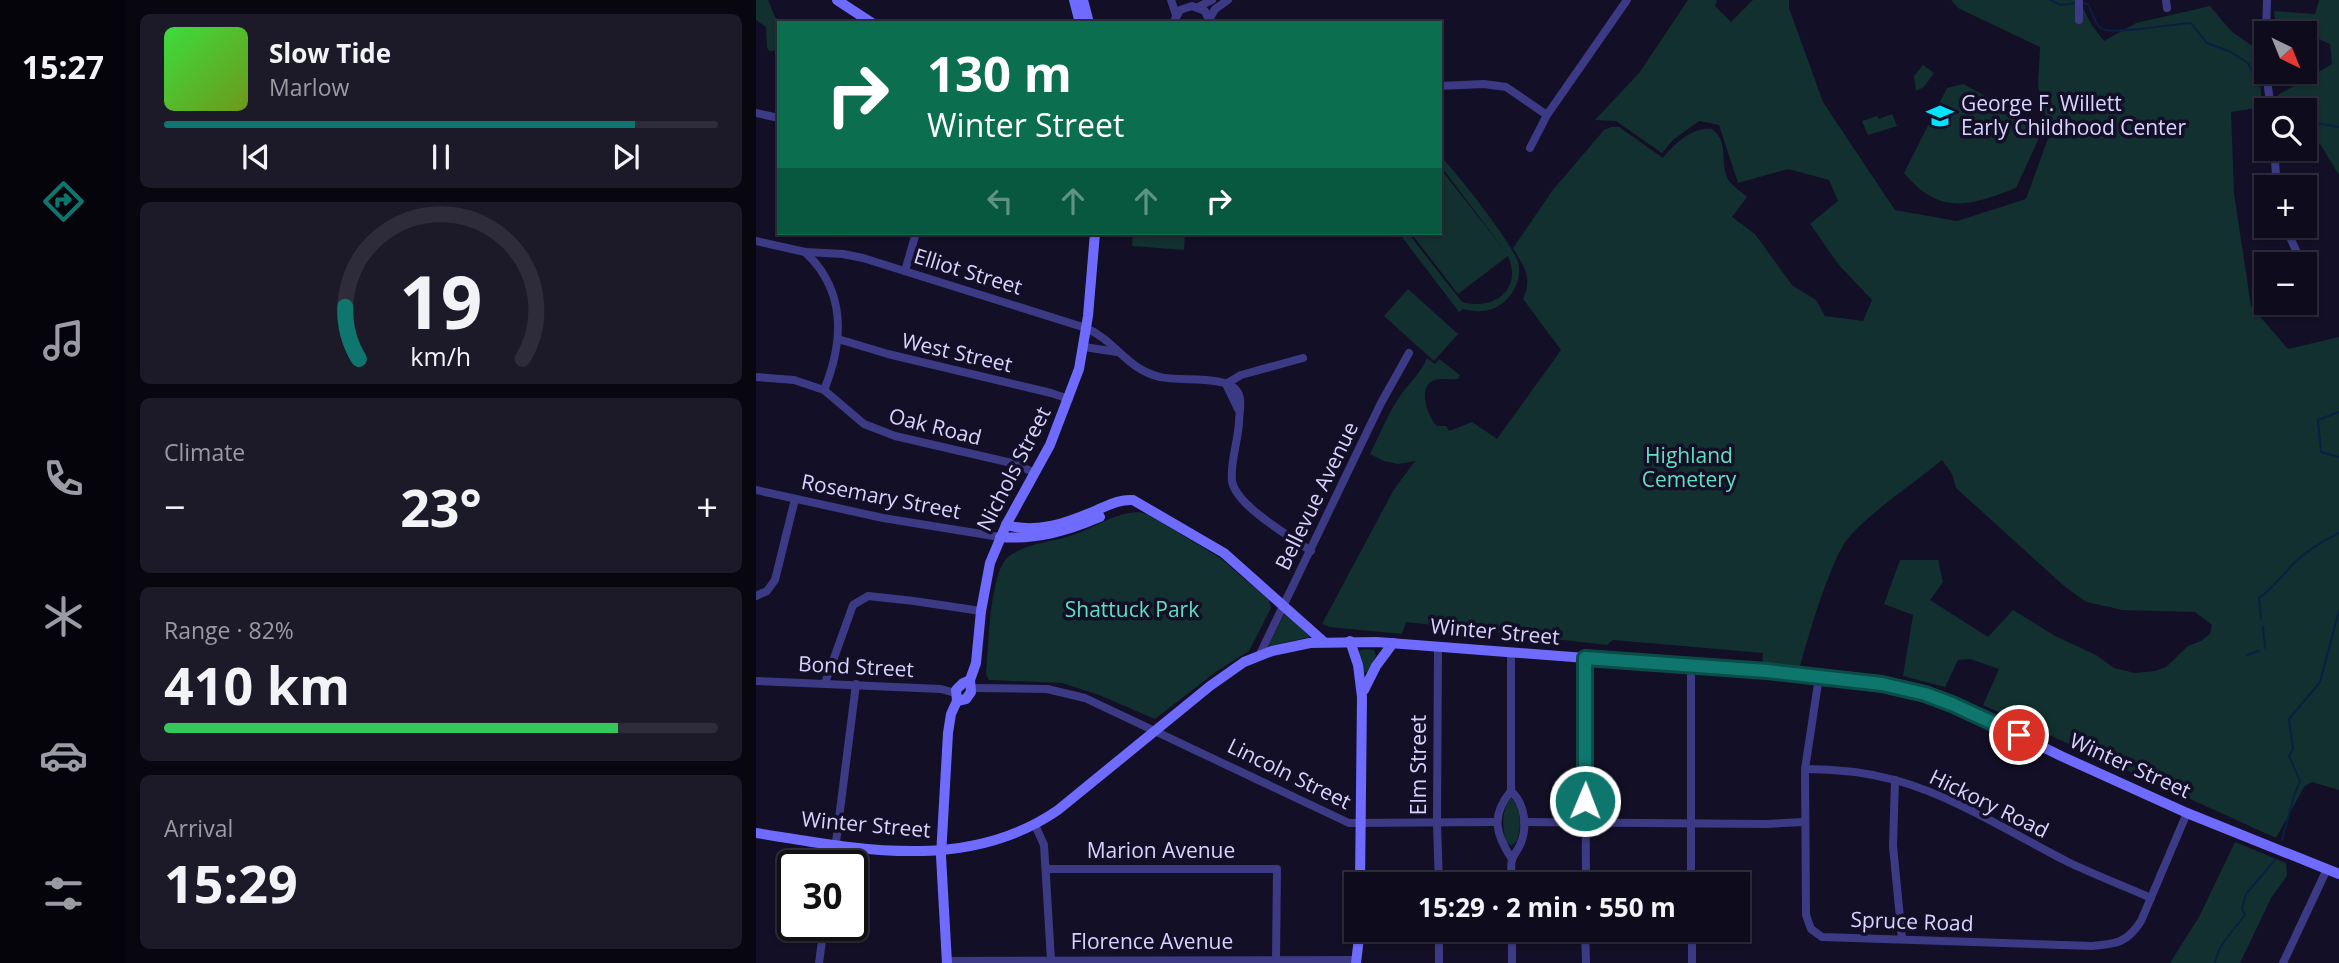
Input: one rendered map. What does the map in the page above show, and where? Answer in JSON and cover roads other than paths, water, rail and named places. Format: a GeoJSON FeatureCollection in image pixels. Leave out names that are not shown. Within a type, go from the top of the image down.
{"type":"FeatureCollection","features":[{"type":"Feature","properties":{"kind":"street"},"geometry":{"type":"LineString","coordinates":[[837,0],[869,21]]}},
{"type":"Feature","properties":{"kind":"street"},"geometry":{"type":"LineString","coordinates":[[1074,0],[1079,21]]}},
{"type":"Feature","properties":{"kind":"street"},"geometry":{"type":"LineString","coordinates":[[1083,0],[1088,21]]}},
{"type":"Feature","properties":{"kind":"street"},"geometry":{"type":"LineString","coordinates":[[1171,0],[1175,19]]}},
{"type":"Feature","properties":{"kind":"street"},"geometry":{"type":"LineString","coordinates":[[1198,7],[1212,0]]}},
{"type":"Feature","properties":{"kind":"street"},"geometry":{"type":"LineString","coordinates":[[1210,21],[1215,9],[1227,0]]}},
{"type":"Feature","properties":{"kind":"street"},"geometry":{"type":"LineString","coordinates":[[1530,148],[1547,115],[1627,0]]}},
{"type":"Feature","properties":{"kind":"street"},"geometry":{"type":"LineString","coordinates":[[2079,0],[2079,17]]}},
{"type":"Feature","properties":{"kind":"street"},"geometry":{"type":"LineString","coordinates":[[2266,21],[2267,0]]}},
{"type":"Feature","properties":{"kind":"street"},"geometry":{"type":"LineString","coordinates":[[1175,19],[1184,3],[1205,11],[1210,21]]}},
{"type":"Feature","properties":{"kind":"street"},"geometry":{"type":"LineString","coordinates":[[1442,86],[1484,83],[1506,87],[1547,115]]}},
{"type":"Feature","properties":{"kind":"street"},"geometry":{"type":"LineString","coordinates":[[756,113],[777,118]]}},
{"type":"Feature","properties":{"kind":"street"},"geometry":{"type":"LineString","coordinates":[[905,271],[915,235]]}},
{"type":"Feature","properties":{"kind":"street","name":"Nichols Street"},"geometry":{"type":"LineString","coordinates":[[971,684],[987,575],[1000,537],[1054,438],[1084,347],[1095,235]]}},
{"type":"Feature","properties":{"kind":"street","name":"Elliot Street"},"geometry":{"type":"LineString","coordinates":[[756,241],[805,253],[843,254],[905,271],[1086,328],[1105,338],[1138,369],[1155,376],[1226,384]]}},
{"type":"Feature","properties":{"kind":"street"},"geometry":{"type":"LineString","coordinates":[[805,253],[820,266],[835,303],[838,339],[824,390]]}},
{"type":"Feature","properties":{"kind":"street","name":"West Street"},"geometry":{"type":"LineString","coordinates":[[838,339],[1069,399]]}},
{"type":"Feature","properties":{"kind":"street"},"geometry":{"type":"LineString","coordinates":[[1084,347],[1117,352]]}},
{"type":"Feature","properties":{"kind":"street","name":"Bellevue Avenue"},"geometry":{"type":"LineString","coordinates":[[1259,656],[1381,403],[1409,353]]}},
{"type":"Feature","properties":{"kind":"street"},"geometry":{"type":"LineString","coordinates":[[1303,358],[1241,375],[1226,384],[1239,411],[1233,484],[1252,508],[1311,551]]}},
{"type":"Feature","properties":{"kind":"street","name":"Oak Road"},"geometry":{"type":"LineString","coordinates":[[756,377],[794,380],[824,390],[864,424],[875,429],[902,438],[1016,464],[1035,472]]}},
{"type":"Feature","properties":{"kind":"street","name":"Rosemary Street"},"geometry":{"type":"LineString","coordinates":[[756,490],[896,521],[1000,537]]}},
{"type":"Feature","properties":{"kind":"street"},"geometry":{"type":"LineString","coordinates":[[756,596],[767,591],[775,580],[795,499]]}},
{"type":"Feature","properties":{"kind":"street"},"geometry":{"type":"LineString","coordinates":[[1006,525],[1021,529],[1042,528],[1125,506],[1146,506],[1224,553],[1324,642]]}},
{"type":"Feature","properties":{"kind":"street"},"geometry":{"type":"LineString","coordinates":[[1000,537],[1045,536],[1097,514]]}},
{"type":"Feature","properties":{"kind":"street"},"geometry":{"type":"LineString","coordinates":[[825,683],[853,605],[868,597],[981,611]]}},
{"type":"Feature","properties":{"kind":"street"},"geometry":{"type":"LineString","coordinates":[[1350,641],[1358,665],[1362,696],[1360,872]]}},
{"type":"Feature","properties":{"kind":"street","name":"Winter Street"},"geometry":{"type":"LineString","coordinates":[[756,833],[898,851],[974,847],[999,841],[1035,825],[1058,810],[1222,677],[1259,656],[1297,645],[1350,641],[1819,677],[1882,684],[1925,694],[2187,813],[2339,874]]}},
{"type":"Feature","properties":{"kind":"street"},"geometry":{"type":"LineString","coordinates":[[1362,696],[1370,677],[1393,643]]}},
{"type":"Feature","properties":{"kind":"street","name":"Elm Street"},"geometry":{"type":"LineString","coordinates":[[1438,647],[1439,872]]}},
{"type":"Feature","properties":{"kind":"street"},"geometry":{"type":"LineString","coordinates":[[1511,653],[1511,791],[1505,798],[1497,822],[1503,846],[1512,859]]}},
{"type":"Feature","properties":{"kind":"street"},"geometry":{"type":"LineString","coordinates":[[1585,658],[1586,872]]}},
{"type":"Feature","properties":{"kind":"street"},"geometry":{"type":"LineString","coordinates":[[1691,667],[1691,872]]}},
{"type":"Feature","properties":{"kind":"street","name":"Spruce Road"},"geometry":{"type":"LineString","coordinates":[[1819,677],[1805,769],[1805,915],[1811,929],[1822,937],[2092,946],[2117,944],[2134,933],[2187,813]]}},
{"type":"Feature","properties":{"kind":"street","name":"Bond Street"},"geometry":{"type":"LineString","coordinates":[[756,681],[942,689],[956,697]]}},
{"type":"Feature","properties":{"kind":"street"},"geometry":{"type":"LineString","coordinates":[[834,850],[856,684]]}},
{"type":"Feature","properties":{"kind":"street"},"geometry":{"type":"LineString","coordinates":[[947,962],[942,850],[949,723],[959,686],[971,684],[1060,691],[1096,702],[1156,730]]}},
{"type":"Feature","properties":{"kind":"street","name":"Lincoln Street"},"geometry":{"type":"LineString","coordinates":[[1156,730],[1343,821],[1361,825],[1497,822]]}},
{"type":"Feature","properties":{"kind":"street","name":"Hickory Road"},"geometry":{"type":"LineString","coordinates":[[1805,769],[1830,769],[1895,780],[1928,792],[2072,864],[2151,898]]}},
{"type":"Feature","properties":{"kind":"street"},"geometry":{"type":"LineString","coordinates":[[1895,780],[1894,846],[1902,939]]}},
{"type":"Feature","properties":{"kind":"street"},"geometry":{"type":"LineString","coordinates":[[1511,791],[1522,806],[1524,822],[1523,838],[1512,859],[1512,872]]}},
{"type":"Feature","properties":{"kind":"street"},"geometry":{"type":"LineString","coordinates":[[1524,822],[1804,822]]}},
{"type":"Feature","properties":{"kind":"street"},"geometry":{"type":"LineString","coordinates":[[1035,825],[1042,840],[1046,869],[1051,960]]}},
{"type":"Feature","properties":{"kind":"street","name":"Marion Avenue"},"geometry":{"type":"LineString","coordinates":[[1046,869],[1277,869],[1276,959]]}},
{"type":"Feature","properties":{"kind":"street"},"geometry":{"type":"LineString","coordinates":[[2283,963],[2326,869]]}},
{"type":"Feature","properties":{"kind":"street"},"geometry":{"type":"LineString","coordinates":[[819,963],[822,941]]}},
{"type":"Feature","properties":{"kind":"street"},"geometry":{"type":"LineString","coordinates":[[1356,961],[1358,942]]}},
{"type":"Feature","properties":{"kind":"street"},"geometry":{"type":"LineString","coordinates":[[1439,942],[1439,963]]}},
{"type":"Feature","properties":{"kind":"street"},"geometry":{"type":"LineString","coordinates":[[1512,942],[1512,963]]}},
{"type":"Feature","properties":{"kind":"street"},"geometry":{"type":"LineString","coordinates":[[1585,942],[1586,963]]}},
{"type":"Feature","properties":{"kind":"street"},"geometry":{"type":"LineString","coordinates":[[1692,942],[1692,963]]}},
{"type":"Feature","properties":{"kind":"street","name":"Florence Avenue"},"geometry":{"type":"LineString","coordinates":[[947,962],[1276,959],[1356,961]]}},
{"type":"Feature","properties":{"kind":"waterway"},"geometry":{"type":"LineString","coordinates":[[2050,0],[2061,5],[2077,3]]}},
{"type":"Feature","properties":{"kind":"waterway"},"geometry":{"type":"LineString","coordinates":[[2082,3],[2088,4],[2100,27],[2108,31],[2191,23],[2207,43],[2229,51],[2248,63],[2259,86]]}},
{"type":"Feature","properties":{"kind":"waterway"},"geometry":{"type":"LineString","coordinates":[[2317,123],[2339,127]]}},
{"type":"Feature","properties":{"kind":"waterway"},"geometry":{"type":"LineString","coordinates":[[2339,412],[2318,420],[2321,452],[2339,457]]}},
{"type":"Feature","properties":{"kind":"waterway"},"geometry":{"type":"LineString","coordinates":[[2261,619],[2259,598],[2303,555],[2339,533]]}},
{"type":"Feature","properties":{"kind":"waterway"},"geometry":{"type":"LineString","coordinates":[[2282,840],[2300,781],[2289,756],[2293,749],[2289,719],[2320,682],[2339,611]]}},
{"type":"Feature","properties":{"kind":"waterway"},"geometry":{"type":"LineString","coordinates":[[2263,627],[2265,648]]}},
{"type":"Feature","properties":{"kind":"waterway"},"geometry":{"type":"LineString","coordinates":[[2247,655],[2259,651]]}},
{"type":"Feature","properties":{"kind":"waterway"},"geometry":{"type":"LineString","coordinates":[[2215,963],[2223,943],[2245,915],[2242,908],[2246,894],[2275,860]]}},
{"type":"Feature","properties":{"kind":"place","name":"George F. Willett Early Childhood Center"},"geometry":{"type":"Point","coordinates":[1940,116]}},
{"type":"Feature","properties":{"kind":"park label","name":"Highland Cemetery"},"geometry":{"type":"Point","coordinates":[1689,468]}},
{"type":"Feature","properties":{"kind":"park label","name":"Shattuck Park"},"geometry":{"type":"Point","coordinates":[1132,610]}}]}
